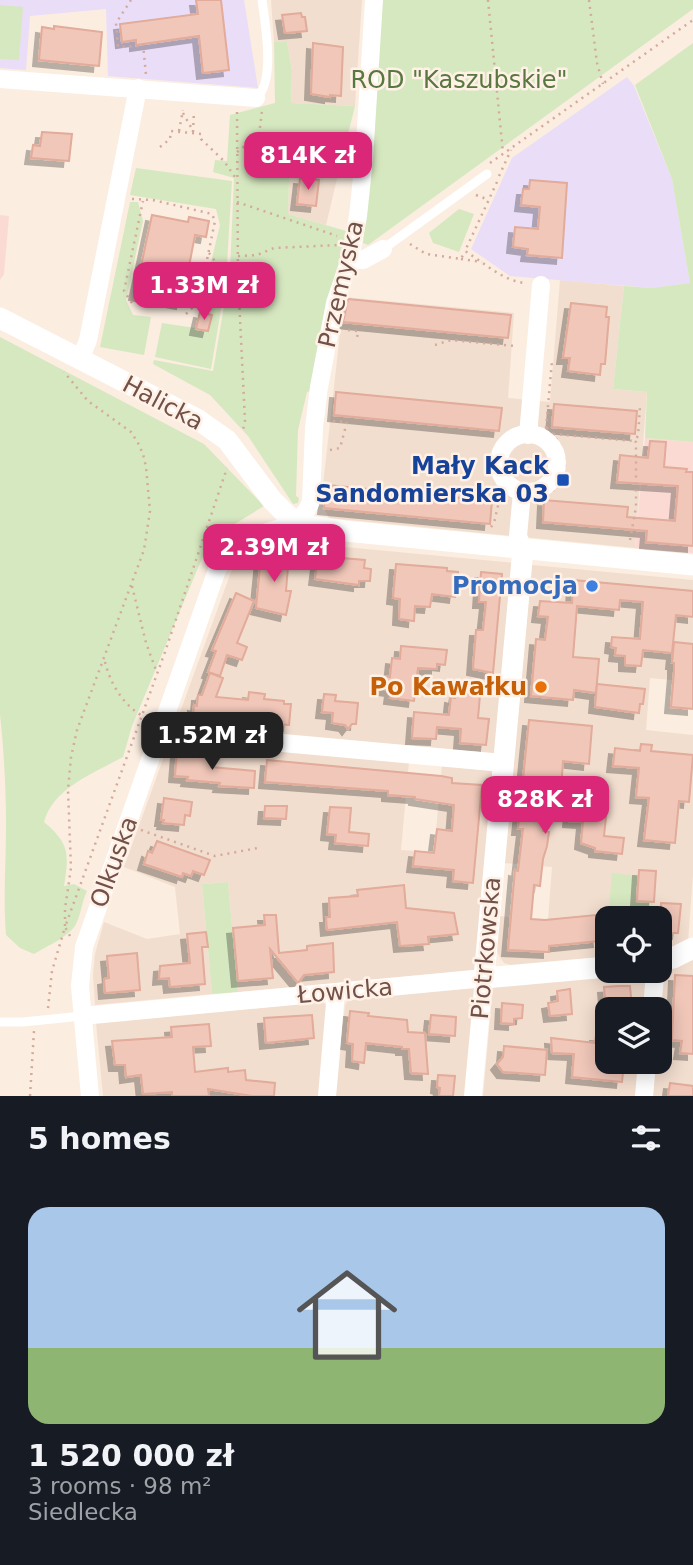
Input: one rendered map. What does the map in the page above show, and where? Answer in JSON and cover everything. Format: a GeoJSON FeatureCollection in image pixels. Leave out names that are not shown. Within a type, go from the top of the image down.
{"type":"FeatureCollection","features":[{"type":"Feature","properties":{"kind":"street","name":"Przemyska"},"geometry":{"type":"LineString","coordinates":[[297,522],[309,508],[311,501],[319,387],[364,159],[374,0]]}},
{"type":"Feature","properties":{"kind":"street"},"geometry":{"type":"LineString","coordinates":[[0,79],[252,96]]}},
{"type":"Feature","properties":{"kind":"street"},"geometry":{"type":"LineString","coordinates":[[70,364],[88,340],[138,88]]}},
{"type":"Feature","properties":{"kind":"street"},"geometry":{"type":"LineString","coordinates":[[348,247],[363,260],[383,248]]}},
{"type":"Feature","properties":{"kind":"street"},"geometry":{"type":"LineString","coordinates":[[529,429],[541,285]]}},
{"type":"Feature","properties":{"kind":"street","name":"Halicka"},"geometry":{"type":"LineString","coordinates":[[0,318],[70,364],[197,419],[222,436],[272,500],[297,522]]}},
{"type":"Feature","properties":{"kind":"street"},"geometry":{"type":"LineString","coordinates":[[529,429],[550,445],[556,468],[552,479],[544,487],[533,492],[522,492],[510,486],[502,477],[500,455],[512,439],[529,429]]}},
{"type":"Feature","properties":{"kind":"street"},"geometry":{"type":"LineString","coordinates":[[522,492],[518,536],[523,549]]}},
{"type":"Feature","properties":{"kind":"street"},"geometry":{"type":"LineString","coordinates":[[297,522],[345,531],[693,565]]}},
{"type":"Feature","properties":{"kind":"street","name":"Olkuska"},"geometry":{"type":"LineString","coordinates":[[90,1096],[80,986],[83,951],[222,560],[228,551],[245,538],[297,522]]}},
{"type":"Feature","properties":{"kind":"street","name":"Piotrkowska"},"geometry":{"type":"LineString","coordinates":[[473,1096],[523,549]]}},
{"type":"Feature","properties":{"kind":"street"},"geometry":{"type":"LineString","coordinates":[[162,732],[503,763]]}},
{"type":"Feature","properties":{"kind":"street"},"geometry":{"type":"LineString","coordinates":[[672,958],[693,948]]}},
{"type":"Feature","properties":{"kind":"street","name":"Łowicka"},"geometry":{"type":"LineString","coordinates":[[82,1016],[595,968]]}},
{"type":"Feature","properties":{"kind":"street"},"geometry":{"type":"LineString","coordinates":[[327,1096],[336,992]]}},
{"type":"Feature","properties":{"kind":"street"},"geometry":{"type":"LineString","coordinates":[[644,1096],[646,1074]]}},
{"type":"Feature","properties":{"kind":"lane"},"geometry":{"type":"LineString","coordinates":[[252,96],[266,76],[268,46],[262,0]]}},
{"type":"Feature","properties":{"kind":"lane"},"geometry":{"type":"LineString","coordinates":[[383,248],[486,174]]}},
{"type":"Feature","properties":{"kind":"lane"},"geometry":{"type":"LineString","coordinates":[[0,1022],[82,1016]]}},
{"type":"Feature","properties":{"kind":"path"},"geometry":{"type":"LineString","coordinates":[[131,0],[116,23],[118,47],[143,46]]}},
{"type":"Feature","properties":{"kind":"path"},"geometry":{"type":"LineString","coordinates":[[488,0],[503,154]]}},
{"type":"Feature","properties":{"kind":"path"},"geometry":{"type":"LineString","coordinates":[[589,0],[597,63],[603,84]]}},
{"type":"Feature","properties":{"kind":"path"},"geometry":{"type":"LineString","coordinates":[[461,259],[510,150],[693,20]]}},
{"type":"Feature","properties":{"kind":"path"},"geometry":{"type":"LineString","coordinates":[[48,1019],[52,971],[92,846],[105,820],[234,450],[242,437],[245,421],[238,277],[237,152],[252,96]]}},
{"type":"Feature","properties":{"kind":"path"},"geometry":{"type":"LineString","coordinates":[[237,152],[260,135],[252,96]]}},
{"type":"Feature","properties":{"kind":"path"},"geometry":{"type":"LineString","coordinates":[[179,132],[184,103]]}},
{"type":"Feature","properties":{"kind":"path"},"geometry":{"type":"LineString","coordinates":[[193,132],[194,104]]}},
{"type":"Feature","properties":{"kind":"path"},"geometry":{"type":"LineString","coordinates":[[182,113],[193,132]]}},
{"type":"Feature","properties":{"kind":"path"},"geometry":{"type":"LineString","coordinates":[[160,147],[170,139],[171,131],[201,134],[201,139],[224,161],[237,180]]}},
{"type":"Feature","properties":{"kind":"path"},"geometry":{"type":"LineString","coordinates":[[117,197],[153,200],[212,214],[215,221],[200,293],[194,306],[186,314]]}},
{"type":"Feature","properties":{"kind":"path"},"geometry":{"type":"LineString","coordinates":[[132,303],[124,291],[143,201]]}},
{"type":"Feature","properties":{"kind":"path"},"geometry":{"type":"LineString","coordinates":[[237,202],[348,247]]}},
{"type":"Feature","properties":{"kind":"path"},"geometry":{"type":"LineString","coordinates":[[403,236],[412,246],[423,252],[483,262]]}},
{"type":"Feature","properties":{"kind":"path"},"geometry":{"type":"LineString","coordinates":[[238,256],[257,255],[274,248],[348,247]]}},
{"type":"Feature","properties":{"kind":"path"},"geometry":{"type":"LineString","coordinates":[[466,251],[516,282]]}},
{"type":"Feature","properties":{"kind":"path"},"geometry":{"type":"LineString","coordinates":[[209,252],[226,276]]}},
{"type":"Feature","properties":{"kind":"path"},"geometry":{"type":"LineString","coordinates":[[200,293],[226,276],[238,277]]}},
{"type":"Feature","properties":{"kind":"path"},"geometry":{"type":"LineString","coordinates":[[346,329],[358,331],[356,339]]}},
{"type":"Feature","properties":{"kind":"path"},"geometry":{"type":"LineString","coordinates":[[435,345],[450,340],[515,346]]}},
{"type":"Feature","properties":{"kind":"path"},"geometry":{"type":"LineString","coordinates":[[70,364],[88,401],[131,432],[143,454],[150,511],[144,550],[77,730],[71,757],[68,790],[71,868],[65,927],[76,946],[83,951]]}},
{"type":"Feature","properties":{"kind":"path"},"geometry":{"type":"LineString","coordinates":[[626,558],[636,507],[634,441],[638,436],[640,407]]}},
{"type":"Feature","properties":{"kind":"path"},"geometry":{"type":"LineString","coordinates":[[313,454],[340,448],[347,422],[330,421]]}},
{"type":"Feature","properties":{"kind":"path"},"geometry":{"type":"LineString","coordinates":[[529,429],[547,428],[553,434],[561,446],[565,469],[557,486],[533,511]]}},
{"type":"Feature","properties":{"kind":"path"},"geometry":{"type":"LineString","coordinates":[[553,434],[634,441]]}},
{"type":"Feature","properties":{"kind":"path"},"geometry":{"type":"LineString","coordinates":[[489,529],[494,523],[500,497]]}},
{"type":"Feature","properties":{"kind":"path"},"geometry":{"type":"LineString","coordinates":[[132,583],[146,643],[157,673]]}},
{"type":"Feature","properties":{"kind":"path"},"geometry":{"type":"LineString","coordinates":[[104,659],[122,700],[146,718]]}},
{"type":"Feature","properties":{"kind":"path"},"geometry":{"type":"LineString","coordinates":[[128,825],[206,854],[227,855],[258,848]]}},
{"type":"Feature","properties":{"kind":"path"},"geometry":{"type":"LineString","coordinates":[[30,1096],[35,1021]]}},
{"type":"Feature","properties":{"kind":"shaded area"},"geometry":{"type":"Polygon","coordinates":[[[0,0],[244,0],[258,88],[108,76],[106,9],[30,16],[26,70],[0,68],[0,0]]]}},
{"type":"Feature","properties":{"kind":"shaded area"},"geometry":{"type":"Polygon","coordinates":[[[271,0],[362,0],[355,106],[291,103],[292,71],[287,41],[274,42],[271,0]]]}},
{"type":"Feature","properties":{"kind":"shaded area"},"geometry":{"type":"Polygon","coordinates":[[[627,77],[634,86],[672,179],[690,283],[652,288],[510,276],[471,249],[512,158],[627,77]]]}},
{"type":"Feature","properties":{"kind":"shaded area"},"geometry":{"type":"Polygon","coordinates":[[[290,148],[341,162],[326,225],[288,214],[290,148]]]}},
{"type":"Feature","properties":{"kind":"shaded area"},"geometry":{"type":"Polygon","coordinates":[[[0,215],[9,216],[4,274],[0,280],[0,215]]]}},
{"type":"Feature","properties":{"kind":"shaded area"},"geometry":{"type":"Polygon","coordinates":[[[560,280],[624,286],[613,389],[647,392],[635,548],[329,518],[321,503],[344,297],[514,313],[508,398],[550,402],[560,280]]]}},
{"type":"Feature","properties":{"kind":"shaded area"},"geometry":{"type":"Polygon","coordinates":[[[645,438],[693,442],[693,553],[635,548],[645,438]]]}},
{"type":"Feature","properties":{"kind":"shaded area"},"geometry":{"type":"Polygon","coordinates":[[[291,542],[514,563],[496,757],[175,726],[231,572],[251,550],[291,542]]]}},
{"type":"Feature","properties":{"kind":"shaded area"},"geometry":{"type":"Polygon","coordinates":[[[532,565],[693,580],[693,682],[650,678],[646,730],[693,735],[693,875],[688,942],[672,948],[672,906],[654,906],[654,902],[643,906],[595,906],[595,959],[514,966],[504,963],[496,948],[499,916],[548,920],[552,867],[504,863],[532,565]]]}},
{"type":"Feature","properties":{"kind":"shaded area"},"geometry":{"type":"Polygon","coordinates":[[[170,740],[409,762],[401,850],[434,853],[442,765],[495,770],[477,970],[238,992],[228,882],[202,884],[212,994],[95,1005],[95,954],[104,922],[147,939],[180,934],[175,887],[124,867],[170,740]]]}},
{"type":"Feature","properties":{"kind":"shaded area"},"geometry":{"type":"Polygon","coordinates":[[[693,960],[693,1096],[653,1096],[655,1074],[672,1074],[672,997],[663,997],[664,983],[672,983],[672,968],[693,960]]]}},
{"type":"Feature","properties":{"kind":"shaded area"},"geometry":{"type":"Polygon","coordinates":[[[595,977],[595,983],[646,983],[645,997],[595,997],[595,1074],[638,1074],[636,1096],[483,1096],[493,986],[595,977]]]}},
{"type":"Feature","properties":{"kind":"shaded area"},"geometry":{"type":"Polygon","coordinates":[[[475,988],[465,1096],[336,1096],[345,1005],[348,1000],[475,988]]]}},
{"type":"Feature","properties":{"kind":"shaded area"},"geometry":{"type":"Polygon","coordinates":[[[323,1002],[327,1006],[319,1096],[103,1096],[96,1023],[323,1002]]]}},
{"type":"Feature","properties":{"kind":"green space","name":"ROD \"Kaszubskie\""},"geometry":{"type":"Polygon","coordinates":[[[381,0],[693,0],[693,9],[368,245],[363,243],[376,107],[381,0]]]}},
{"type":"Feature","properties":{"kind":"green space"},"geometry":{"type":"Polygon","coordinates":[[[0,5],[23,7],[19,60],[0,59],[0,5]]]}},
{"type":"Feature","properties":{"kind":"green space"},"geometry":{"type":"Polygon","coordinates":[[[287,41],[292,71],[291,103],[355,106],[341,162],[290,149],[288,214],[346,231],[344,252],[313,390],[307,392],[298,430],[296,496],[299,498],[298,503],[293,504],[248,436],[210,395],[153,364],[154,360],[213,371],[230,271],[234,178],[213,172],[215,160],[227,161],[230,115],[275,103],[274,42],[287,41]]]}},
{"type":"Feature","properties":{"kind":"green space"},"geometry":{"type":"Polygon","coordinates":[[[693,43],[693,442],[645,438],[647,392],[613,389],[624,286],[652,288],[690,283],[672,179],[635,85],[693,43]]]}},
{"type":"Feature","properties":{"kind":"green space"},"geometry":{"type":"Polygon","coordinates":[[[136,168],[232,181],[226,280],[211,369],[155,357],[162,323],[195,328],[220,225],[216,209],[130,195],[136,168]]]}},
{"type":"Feature","properties":{"kind":"green space"},"geometry":{"type":"Polygon","coordinates":[[[130,202],[138,202],[143,221],[126,300],[133,315],[151,317],[144,355],[100,347],[130,202]]]}},
{"type":"Feature","properties":{"kind":"green space"},"geometry":{"type":"Polygon","coordinates":[[[459,209],[474,214],[459,252],[433,243],[429,233],[459,209]]]}},
{"type":"Feature","properties":{"kind":"green space"},"geometry":{"type":"Polygon","coordinates":[[[0,337],[204,444],[264,506],[210,539],[132,726],[123,757],[76,783],[56,800],[49,810],[44,822],[59,837],[66,850],[64,886],[74,884],[87,891],[73,929],[34,954],[20,948],[6,935],[5,922],[6,799],[0,714],[0,337]]]}},
{"type":"Feature","properties":{"kind":"green space"},"geometry":{"type":"Polygon","coordinates":[[[612,873],[637,876],[635,900],[654,902],[654,906],[609,906],[612,873]]]}},
{"type":"Feature","properties":{"kind":"green space"},"geometry":{"type":"Polygon","coordinates":[[[228,882],[238,992],[212,994],[202,884],[228,882]]]}},
{"type":"Feature","properties":{"kind":"building"},"geometry":{"type":"Polygon","coordinates":[[[196,0],[221,0],[229,70],[203,73],[199,36],[136,45],[136,40],[122,42],[120,24],[198,14],[196,0]]]}},
{"type":"Feature","properties":{"kind":"building"},"geometry":{"type":"Polygon","coordinates":[[[301,13],[302,17],[305,17],[307,31],[285,33],[282,15],[301,13]]]}},
{"type":"Feature","properties":{"kind":"building"},"geometry":{"type":"Polygon","coordinates":[[[54,26],[102,32],[99,66],[39,60],[42,27],[54,29],[54,26]]]}},
{"type":"Feature","properties":{"kind":"building"},"geometry":{"type":"Polygon","coordinates":[[[313,43],[343,47],[341,96],[311,94],[313,43]]]}},
{"type":"Feature","properties":{"kind":"building"},"geometry":{"type":"Polygon","coordinates":[[[42,132],[72,134],[69,161],[31,158],[33,145],[40,146],[42,132]]]}},
{"type":"Feature","properties":{"kind":"building"},"geometry":{"type":"Polygon","coordinates":[[[300,178],[319,180],[316,206],[297,204],[300,178]]]}},
{"type":"Feature","properties":{"kind":"building"},"geometry":{"type":"Polygon","coordinates":[[[530,180],[567,183],[562,258],[527,255],[528,249],[513,247],[515,227],[538,229],[540,207],[521,205],[523,189],[529,189],[530,180]]]}},
{"type":"Feature","properties":{"kind":"building"},"geometry":{"type":"Polygon","coordinates":[[[152,215],[188,222],[189,217],[209,221],[206,237],[195,235],[182,303],[135,294],[152,215]]]}},
{"type":"Feature","properties":{"kind":"building"},"geometry":{"type":"Polygon","coordinates":[[[348,299],[511,315],[508,338],[343,322],[348,299]]]}},
{"type":"Feature","properties":{"kind":"building"},"geometry":{"type":"Polygon","coordinates":[[[571,303],[607,307],[606,317],[609,317],[605,364],[601,364],[600,375],[568,371],[570,358],[563,358],[571,303]]]}},
{"type":"Feature","properties":{"kind":"building"},"geometry":{"type":"Polygon","coordinates":[[[200,312],[212,315],[208,331],[196,329],[200,312]]]}},
{"type":"Feature","properties":{"kind":"building"},"geometry":{"type":"Polygon","coordinates":[[[336,392],[502,408],[499,431],[334,415],[336,392]]]}},
{"type":"Feature","properties":{"kind":"building"},"geometry":{"type":"Polygon","coordinates":[[[554,404],[637,411],[635,434],[552,427],[554,404]]]}},
{"type":"Feature","properties":{"kind":"building"},"geometry":{"type":"Polygon","coordinates":[[[650,441],[666,442],[664,467],[693,472],[693,546],[646,542],[647,531],[543,522],[544,500],[628,507],[627,517],[675,521],[678,486],[617,482],[620,455],[648,458],[650,441]]]}},
{"type":"Feature","properties":{"kind":"building"},"geometry":{"type":"Polygon","coordinates":[[[327,485],[492,501],[490,524],[324,508],[327,485]]]}},
{"type":"Feature","properties":{"kind":"building"},"geometry":{"type":"Polygon","coordinates":[[[276,552],[289,554],[286,591],[291,591],[286,615],[256,608],[261,557],[275,556],[276,552]]]}},
{"type":"Feature","properties":{"kind":"building"},"geometry":{"type":"Polygon","coordinates":[[[318,556],[365,560],[364,568],[371,569],[370,581],[359,581],[359,585],[315,579],[318,556]]]}},
{"type":"Feature","properties":{"kind":"building"},"geometry":{"type":"Polygon","coordinates":[[[396,564],[447,568],[447,571],[458,572],[455,597],[432,594],[430,607],[415,606],[414,621],[399,619],[400,599],[393,598],[396,564]]]}},
{"type":"Feature","properties":{"kind":"building"},"geometry":{"type":"Polygon","coordinates":[[[481,572],[502,574],[493,673],[473,669],[476,630],[483,630],[486,602],[479,602],[481,572]]]}},
{"type":"Feature","properties":{"kind":"building"},"geometry":{"type":"Polygon","coordinates":[[[573,580],[693,591],[693,617],[676,615],[672,653],[643,650],[641,666],[625,665],[625,656],[615,655],[616,648],[611,647],[612,637],[640,639],[643,602],[620,600],[619,610],[577,606],[573,657],[599,659],[596,693],[574,690],[573,700],[531,696],[536,639],[545,640],[548,617],[538,616],[540,601],[572,603],[573,580]]]}},
{"type":"Feature","properties":{"kind":"building"},"geometry":{"type":"Polygon","coordinates":[[[236,593],[254,601],[237,643],[247,647],[242,660],[227,655],[220,676],[208,672],[216,651],[212,650],[236,593]]]}},
{"type":"Feature","properties":{"kind":"building"},"geometry":{"type":"Polygon","coordinates":[[[674,642],[693,644],[693,709],[671,707],[674,642]]]}},
{"type":"Feature","properties":{"kind":"building"},"geometry":{"type":"Polygon","coordinates":[[[401,646],[447,650],[445,665],[437,664],[437,669],[418,668],[414,701],[390,698],[391,690],[383,689],[384,676],[390,677],[392,658],[400,659],[401,646]]]}},
{"type":"Feature","properties":{"kind":"building"},"geometry":{"type":"Polygon","coordinates":[[[210,673],[223,678],[216,697],[248,700],[249,692],[265,694],[264,699],[291,704],[289,725],[193,718],[194,705],[197,706],[198,695],[202,695],[210,673]]]}},
{"type":"Feature","properties":{"kind":"building"},"geometry":{"type":"Polygon","coordinates":[[[597,684],[645,689],[639,713],[595,707],[597,684]]]}},
{"type":"Feature","properties":{"kind":"building"},"geometry":{"type":"Polygon","coordinates":[[[456,692],[480,695],[478,718],[489,719],[486,745],[460,743],[461,729],[437,727],[436,739],[412,738],[414,712],[449,715],[451,697],[455,698],[456,692]]]}},
{"type":"Feature","properties":{"kind":"building"},"geometry":{"type":"Polygon","coordinates":[[[324,694],[336,695],[335,701],[358,703],[356,724],[352,724],[348,729],[345,725],[332,723],[333,713],[322,712],[324,694]]]}},
{"type":"Feature","properties":{"kind":"building"},"geometry":{"type":"Polygon","coordinates":[[[529,720],[592,726],[589,764],[563,761],[561,790],[547,788],[543,831],[549,832],[540,886],[534,885],[531,919],[595,915],[595,941],[549,946],[549,952],[508,950],[515,870],[518,871],[523,829],[518,829],[529,720]]]}},
{"type":"Feature","properties":{"kind":"building"},"geometry":{"type":"Polygon","coordinates":[[[641,744],[652,745],[651,751],[693,755],[689,802],[679,801],[675,843],[644,840],[649,798],[636,797],[639,768],[613,766],[615,748],[640,751],[641,744]]]}},
{"type":"Feature","properties":{"kind":"building"},"geometry":{"type":"Polygon","coordinates":[[[177,751],[212,758],[211,767],[255,771],[254,788],[219,786],[220,783],[187,780],[188,777],[175,776],[177,751]]]}},
{"type":"Feature","properties":{"kind":"building"},"geometry":{"type":"Polygon","coordinates":[[[267,760],[441,776],[452,778],[452,783],[482,785],[473,883],[453,881],[454,870],[413,866],[415,851],[434,853],[437,829],[452,831],[454,805],[388,795],[388,791],[265,782],[267,760]]]}},
{"type":"Feature","properties":{"kind":"building"},"geometry":{"type":"Polygon","coordinates":[[[164,798],[192,802],[190,816],[185,815],[184,825],[163,823],[164,820],[161,820],[164,798]]]}},
{"type":"Feature","properties":{"kind":"building"},"geometry":{"type":"Polygon","coordinates":[[[571,800],[607,807],[604,836],[624,838],[622,854],[595,851],[595,848],[581,843],[583,822],[569,821],[571,800]]]}},
{"type":"Feature","properties":{"kind":"building"},"geometry":{"type":"Polygon","coordinates":[[[265,806],[287,806],[286,819],[264,818],[265,806]]]}},
{"type":"Feature","properties":{"kind":"building"},"geometry":{"type":"Polygon","coordinates":[[[330,807],[351,808],[349,832],[369,834],[368,846],[335,843],[336,835],[327,834],[330,807]]]}},
{"type":"Feature","properties":{"kind":"building"},"geometry":{"type":"Polygon","coordinates":[[[157,841],[210,860],[204,875],[193,871],[191,876],[183,873],[182,877],[144,864],[148,851],[152,853],[157,841]]]}},
{"type":"Feature","properties":{"kind":"building"},"geometry":{"type":"Polygon","coordinates":[[[639,870],[656,871],[654,902],[637,901],[639,870]]]}},
{"type":"Feature","properties":{"kind":"building"},"geometry":{"type":"Polygon","coordinates":[[[404,885],[406,908],[454,913],[458,934],[428,937],[429,944],[400,946],[397,922],[327,930],[326,917],[330,917],[329,898],[358,896],[357,890],[404,885]]]}},
{"type":"Feature","properties":{"kind":"building"},"geometry":{"type":"Polygon","coordinates":[[[661,903],[681,904],[678,933],[672,933],[672,906],[661,906],[661,903]]]}},
{"type":"Feature","properties":{"kind":"building"},"geometry":{"type":"Polygon","coordinates":[[[264,915],[276,915],[279,953],[307,950],[307,946],[333,943],[334,972],[304,975],[298,983],[270,949],[273,978],[238,981],[233,928],[265,925],[264,915]]]}},
{"type":"Feature","properties":{"kind":"building"},"geometry":{"type":"Polygon","coordinates":[[[206,932],[208,947],[202,947],[205,984],[170,987],[169,978],[159,979],[160,966],[190,963],[187,934],[206,932]]]}},
{"type":"Feature","properties":{"kind":"building"},"geometry":{"type":"Polygon","coordinates":[[[137,953],[140,990],[105,993],[104,979],[109,978],[107,956],[137,953]]]}},
{"type":"Feature","properties":{"kind":"building"},"geometry":{"type":"Polygon","coordinates":[[[675,975],[693,976],[693,1054],[680,1053],[682,1041],[672,1040],[675,975]]]}},
{"type":"Feature","properties":{"kind":"building"},"geometry":{"type":"Polygon","coordinates":[[[630,986],[631,997],[605,997],[604,987],[630,986]]]}},
{"type":"Feature","properties":{"kind":"building"},"geometry":{"type":"Polygon","coordinates":[[[570,989],[572,1014],[550,1016],[548,1003],[558,1001],[557,991],[570,989]]]}},
{"type":"Feature","properties":{"kind":"building"},"geometry":{"type":"Polygon","coordinates":[[[502,1003],[523,1005],[522,1018],[514,1019],[514,1024],[501,1023],[502,1003]]]}},
{"type":"Feature","properties":{"kind":"building"},"geometry":{"type":"Polygon","coordinates":[[[350,1011],[369,1013],[368,1016],[407,1020],[408,1032],[425,1033],[428,1074],[411,1073],[409,1049],[402,1047],[366,1043],[364,1063],[352,1061],[353,1044],[347,1043],[350,1011]]]}},
{"type":"Feature","properties":{"kind":"building"},"geometry":{"type":"Polygon","coordinates":[[[312,1015],[314,1038],[266,1043],[264,1018],[312,1015]]]}},
{"type":"Feature","properties":{"kind":"building"},"geometry":{"type":"Polygon","coordinates":[[[431,1015],[456,1017],[455,1036],[429,1034],[431,1015]]]}},
{"type":"Feature","properties":{"kind":"building"},"geometry":{"type":"Polygon","coordinates":[[[209,1024],[211,1046],[193,1047],[195,1072],[228,1068],[228,1072],[245,1070],[246,1080],[275,1083],[274,1096],[252,1096],[208,1089],[209,1096],[172,1096],[172,1092],[143,1094],[141,1075],[126,1077],[125,1065],[115,1065],[112,1041],[172,1037],[171,1027],[209,1024]]]}},
{"type":"Feature","properties":{"kind":"building"},"geometry":{"type":"Polygon","coordinates":[[[551,1038],[595,1043],[595,1074],[623,1074],[622,1082],[572,1077],[574,1054],[552,1053],[551,1038]]]}},
{"type":"Feature","properties":{"kind":"building"},"geometry":{"type":"Polygon","coordinates":[[[504,1046],[547,1050],[545,1075],[503,1072],[497,1064],[503,1057],[504,1046]]]}},
{"type":"Feature","properties":{"kind":"building"},"geometry":{"type":"Polygon","coordinates":[[[438,1075],[455,1076],[453,1096],[439,1096],[438,1075]]]}},
{"type":"Feature","properties":{"kind":"building"},"geometry":{"type":"Polygon","coordinates":[[[670,1083],[693,1086],[693,1096],[668,1096],[670,1083]]]}},
{"type":"Feature","properties":{"kind":"place","name":"Mały Kack Sandomierska 03"},"geometry":{"type":"Point","coordinates":[563,480]}},
{"type":"Feature","properties":{"kind":"place","name":"Promocja"},"geometry":{"type":"Point","coordinates":[592,586]}},
{"type":"Feature","properties":{"kind":"place","name":"Po Kawałku"},"geometry":{"type":"Point","coordinates":[541,687]}}]}
